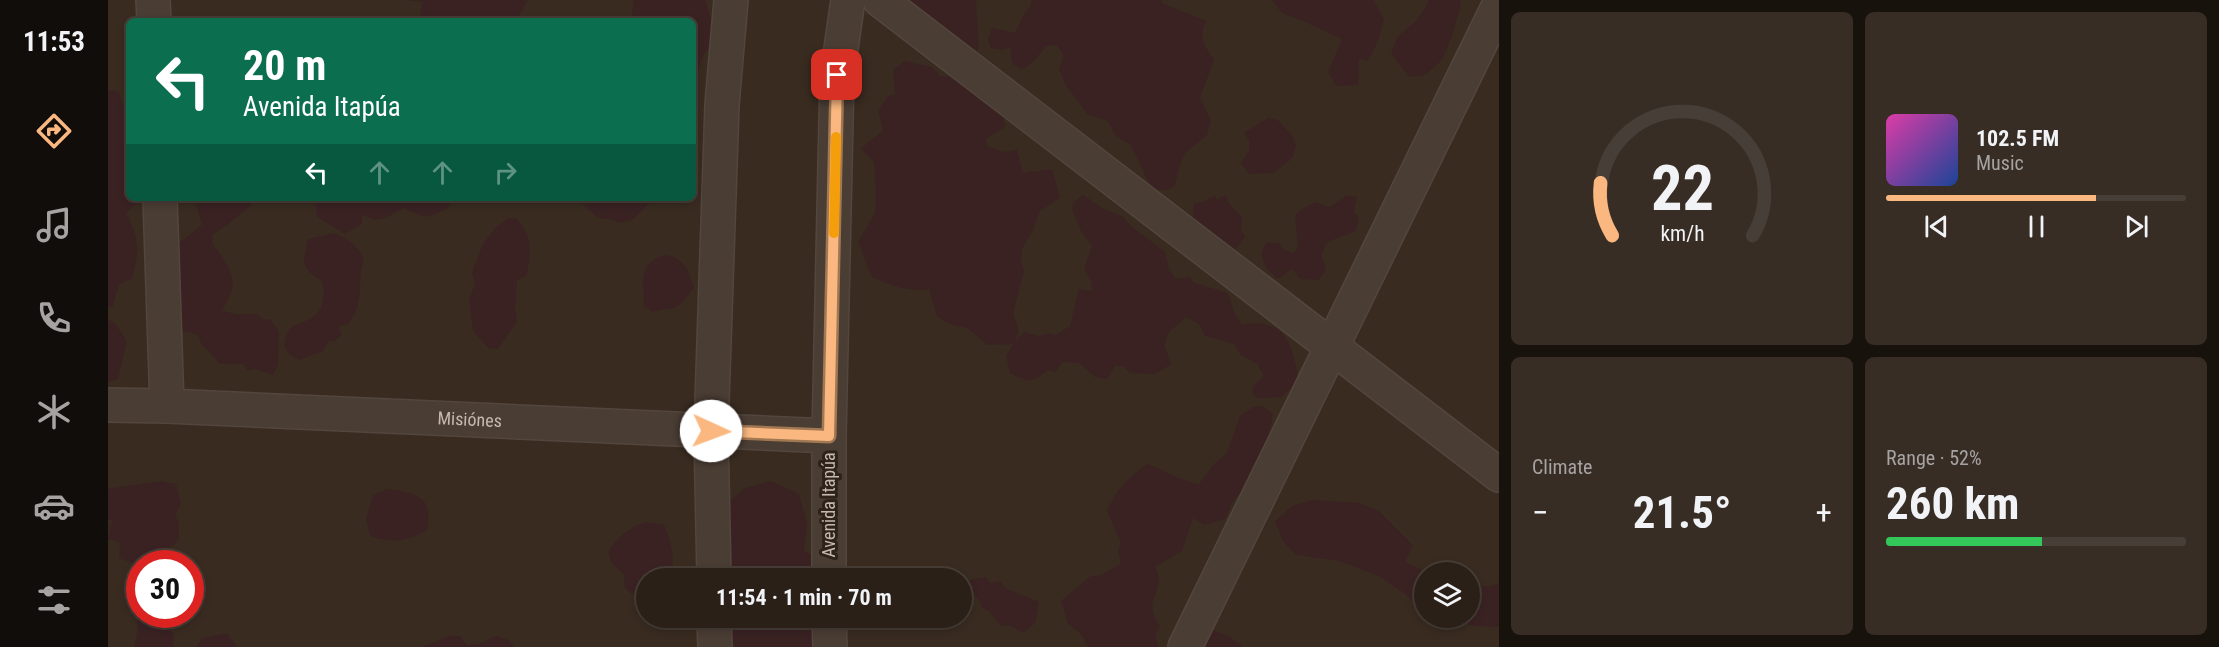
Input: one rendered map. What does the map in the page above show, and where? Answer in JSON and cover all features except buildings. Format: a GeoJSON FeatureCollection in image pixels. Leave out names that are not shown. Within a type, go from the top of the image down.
{"type":"FeatureCollection","features":[{"type":"Feature","properties":{"kind":"street"},"geometry":{"type":"LineString","coordinates":[[153,0],[154,18]]}},
{"type":"Feature","properties":{"kind":"street"},"geometry":{"type":"LineString","coordinates":[[714,568],[711,431],[722,105],[731,0]]}},
{"type":"Feature","properties":{"kind":"street","name":"Avenida Itapúa"},"geometry":{"type":"LineString","coordinates":[[829,568],[829,436],[837,75],[848,0]]}},
{"type":"Feature","properties":{"kind":"street"},"geometry":{"type":"LineString","coordinates":[[880,0],[1499,475]]}},
{"type":"Feature","properties":{"kind":"street"},"geometry":{"type":"LineString","coordinates":[[1185,647],[1499,5]]}},
{"type":"Feature","properties":{"kind":"street"},"geometry":{"type":"LineString","coordinates":[[160,201],[167,406]]}},
{"type":"Feature","properties":{"kind":"street","name":"Misiónes"},"geometry":{"type":"LineString","coordinates":[[108,405],[829,436]]}},
{"type":"Feature","properties":{"kind":"street"},"geometry":{"type":"LineString","coordinates":[[714,628],[715,647]]}},
{"type":"Feature","properties":{"kind":"street"},"geometry":{"type":"LineString","coordinates":[[830,628],[830,647]]}},
{"type":"Feature","properties":{"kind":"shaded area"},"geometry":{"type":"Polygon","coordinates":[[[406,0],[528,0],[518,18],[420,18],[422,2],[406,0]]]}},
{"type":"Feature","properties":{"kind":"shaded area"},"geometry":{"type":"Polygon","coordinates":[[[634,0],[705,0],[718,40],[711,45],[702,58],[696,79],[696,18],[631,18],[634,0]]]}},
{"type":"Feature","properties":{"kind":"shaded area"},"geometry":{"type":"Polygon","coordinates":[[[902,0],[976,0],[979,49],[968,60],[902,0]]]}},
{"type":"Feature","properties":{"kind":"shaded area"},"geometry":{"type":"Polygon","coordinates":[[[1031,0],[1162,0],[1162,3],[1206,21],[1203,37],[1205,46],[1214,60],[1200,98],[1211,120],[1207,135],[1185,153],[1175,186],[1166,190],[1152,190],[1131,145],[1116,136],[1108,121],[1088,115],[1065,84],[1059,69],[1064,56],[1057,45],[1046,46],[1035,60],[1022,70],[1012,63],[1010,47],[1003,50],[991,48],[988,40],[992,28],[1015,33],[1031,5],[1031,0]]]}},
{"type":"Feature","properties":{"kind":"shaded area"},"geometry":{"type":"Polygon","coordinates":[[[1272,0],[1373,0],[1384,19],[1378,41],[1368,61],[1359,59],[1358,85],[1336,86],[1328,72],[1342,39],[1282,13],[1272,0]]]}},
{"type":"Feature","properties":{"kind":"shaded area"},"geometry":{"type":"Polygon","coordinates":[[[1428,0],[1461,0],[1454,30],[1442,59],[1425,75],[1409,77],[1391,53],[1398,36],[1415,22],[1428,0]]]}},
{"type":"Feature","properties":{"kind":"shaded area"},"geometry":{"type":"Polygon","coordinates":[[[905,61],[932,67],[940,76],[983,78],[1002,106],[1005,127],[987,138],[987,146],[1003,152],[1017,150],[1023,173],[1052,169],[1060,198],[1040,211],[1022,249],[1021,260],[1024,272],[1013,313],[1019,330],[1014,342],[1024,332],[1039,336],[1050,333],[1056,335],[1070,326],[1079,289],[1092,291],[1091,281],[1084,268],[1092,246],[1081,231],[1072,209],[1074,202],[1083,195],[1102,208],[1123,217],[1132,227],[1165,252],[1169,269],[1176,279],[1190,277],[1194,283],[1228,293],[1235,314],[1242,325],[1268,325],[1278,329],[1289,345],[1299,381],[1281,397],[1257,398],[1252,393],[1254,385],[1264,376],[1257,364],[1241,355],[1234,344],[1205,336],[1199,324],[1186,317],[1169,332],[1164,346],[1172,364],[1155,374],[1130,373],[1123,366],[1115,366],[1107,379],[1095,377],[1079,363],[1063,362],[1055,372],[1048,370],[1038,378],[1026,380],[1010,373],[1006,356],[1013,344],[988,345],[967,328],[949,324],[937,316],[929,289],[900,288],[872,277],[858,242],[875,213],[874,162],[861,149],[883,130],[878,111],[888,96],[895,94],[893,70],[905,61]]]}},
{"type":"Feature","properties":{"kind":"shaded area"},"geometry":{"type":"Polygon","coordinates":[[[108,90],[118,91],[126,112],[126,201],[136,201],[137,203],[126,213],[136,237],[137,252],[132,278],[119,285],[112,308],[108,306],[108,90]]]}},
{"type":"Feature","properties":{"kind":"shaded area"},"geometry":{"type":"Polygon","coordinates":[[[1268,118],[1278,120],[1293,137],[1296,145],[1293,157],[1274,173],[1249,174],[1241,163],[1249,151],[1249,140],[1244,133],[1268,118]]]}},
{"type":"Feature","properties":{"kind":"shaded area"},"geometry":{"type":"Polygon","coordinates":[[[1215,195],[1216,200],[1226,195],[1229,203],[1242,217],[1241,230],[1245,237],[1228,260],[1193,217],[1194,203],[1203,202],[1215,195]]]}},
{"type":"Feature","properties":{"kind":"shaded area"},"geometry":{"type":"Polygon","coordinates":[[[1346,196],[1357,196],[1354,212],[1359,218],[1356,231],[1327,242],[1321,255],[1326,269],[1319,280],[1300,279],[1292,269],[1278,279],[1274,276],[1266,267],[1262,257],[1264,247],[1268,242],[1279,243],[1284,250],[1294,253],[1298,246],[1295,216],[1300,210],[1315,202],[1329,207],[1346,196]]]}},
{"type":"Feature","properties":{"kind":"shaded area"},"geometry":{"type":"Polygon","coordinates":[[[196,201],[254,201],[236,218],[213,234],[212,244],[225,261],[233,280],[231,293],[222,311],[257,314],[263,319],[270,319],[279,332],[278,365],[273,375],[255,369],[248,371],[243,364],[220,364],[201,343],[198,335],[183,332],[177,318],[178,244],[202,225],[196,201]]]}},
{"type":"Feature","properties":{"kind":"shaded area"},"geometry":{"type":"Polygon","coordinates":[[[313,201],[450,201],[449,207],[430,216],[422,216],[403,208],[386,218],[375,220],[362,215],[362,224],[345,234],[317,217],[313,201]]]}},
{"type":"Feature","properties":{"kind":"shaded area"},"geometry":{"type":"Polygon","coordinates":[[[579,201],[650,201],[632,220],[618,223],[611,219],[598,218],[579,201]]]}},
{"type":"Feature","properties":{"kind":"shaded area"},"geometry":{"type":"Polygon","coordinates":[[[508,218],[516,218],[526,232],[530,246],[529,260],[526,276],[517,280],[515,308],[517,322],[498,349],[488,348],[473,331],[469,299],[475,284],[472,272],[483,244],[496,227],[508,218]]]}},
{"type":"Feature","properties":{"kind":"shaded area"},"geometry":{"type":"Polygon","coordinates":[[[334,233],[352,243],[364,258],[357,308],[348,324],[338,326],[342,334],[335,341],[329,341],[323,351],[299,360],[290,355],[284,346],[286,335],[292,327],[318,313],[324,298],[322,281],[309,272],[304,263],[308,239],[334,233]]]}},
{"type":"Feature","properties":{"kind":"shaded area"},"geometry":{"type":"Polygon","coordinates":[[[664,255],[671,256],[685,265],[694,287],[677,307],[653,312],[644,306],[643,276],[649,264],[664,255]]]}},
{"type":"Feature","properties":{"kind":"shaded area"},"geometry":{"type":"Polygon","coordinates":[[[108,320],[115,323],[127,341],[118,379],[108,382],[108,320]]]}},
{"type":"Feature","properties":{"kind":"shaded area"},"geometry":{"type":"Polygon","coordinates":[[[1262,406],[1273,414],[1258,487],[1244,491],[1236,497],[1225,519],[1204,525],[1193,518],[1182,551],[1155,567],[1158,583],[1153,609],[1160,626],[1155,634],[1158,647],[1088,647],[1081,634],[1068,624],[1061,601],[1091,576],[1101,575],[1121,564],[1118,551],[1121,542],[1107,511],[1119,490],[1134,474],[1148,464],[1199,484],[1214,464],[1227,453],[1240,416],[1253,407],[1262,406]]]}},
{"type":"Feature","properties":{"kind":"shaded area"},"geometry":{"type":"Polygon","coordinates":[[[161,481],[176,484],[181,504],[175,514],[179,524],[179,539],[174,545],[163,550],[126,550],[126,561],[119,558],[120,543],[108,539],[112,520],[108,520],[108,489],[161,481]]]}},
{"type":"Feature","properties":{"kind":"shaded area"},"geometry":{"type":"Polygon","coordinates":[[[771,481],[799,494],[807,524],[804,551],[828,563],[828,568],[712,568],[726,505],[745,488],[771,481]]]}},
{"type":"Feature","properties":{"kind":"shaded area"},"geometry":{"type":"Polygon","coordinates":[[[388,489],[407,492],[421,499],[428,510],[427,530],[413,537],[399,540],[385,540],[370,536],[366,519],[373,495],[388,489]]]}},
{"type":"Feature","properties":{"kind":"shaded area"},"geometry":{"type":"Polygon","coordinates":[[[1314,500],[1359,503],[1379,511],[1413,545],[1405,562],[1414,566],[1414,600],[1379,576],[1339,561],[1296,555],[1283,541],[1275,521],[1292,506],[1314,500]]]}},
{"type":"Feature","properties":{"kind":"shaded area"},"geometry":{"type":"Polygon","coordinates":[[[645,522],[664,525],[672,551],[673,565],[673,568],[636,568],[636,594],[632,594],[625,588],[624,575],[612,563],[608,552],[633,527],[645,522]]]}},
{"type":"Feature","properties":{"kind":"shaded area"},"geometry":{"type":"Polygon","coordinates":[[[986,577],[990,583],[1001,581],[1005,588],[1039,602],[1035,623],[1023,633],[1011,626],[1000,625],[989,611],[982,608],[980,601],[972,592],[972,579],[986,577]]]}},
{"type":"Feature","properties":{"kind":"shaded area"},"geometry":{"type":"Polygon","coordinates":[[[1499,583],[1499,627],[1480,626],[1480,585],[1489,587],[1499,583]]]}},
{"type":"Feature","properties":{"kind":"shaded area"},"geometry":{"type":"Polygon","coordinates":[[[138,628],[168,628],[174,635],[173,647],[134,647],[138,628]]]}},
{"type":"Feature","properties":{"kind":"shaded area"},"geometry":{"type":"Polygon","coordinates":[[[726,628],[827,628],[824,647],[735,647],[726,628]]]}},
{"type":"Feature","properties":{"kind":"shaded area"},"geometry":{"type":"Polygon","coordinates":[[[1211,629],[1230,637],[1243,647],[1198,647],[1211,629]]]}},
{"type":"Feature","properties":{"kind":"shaded area"},"geometry":{"type":"Polygon","coordinates":[[[227,633],[237,647],[195,647],[203,638],[227,633]]]}},
{"type":"Feature","properties":{"kind":"shaded area"},"geometry":{"type":"Polygon","coordinates":[[[450,636],[460,636],[467,645],[478,644],[497,636],[508,640],[514,647],[422,647],[450,636]]]}},
{"type":"Feature","properties":{"kind":"slow traffic"},"geometry":{"type":"LineString","coordinates":[[834,233],[836,137]]}},
{"type":"Feature","properties":{"kind":"route"},"geometry":{"type":"LineString","coordinates":[[711,431],[829,436],[837,75]]}}]}
